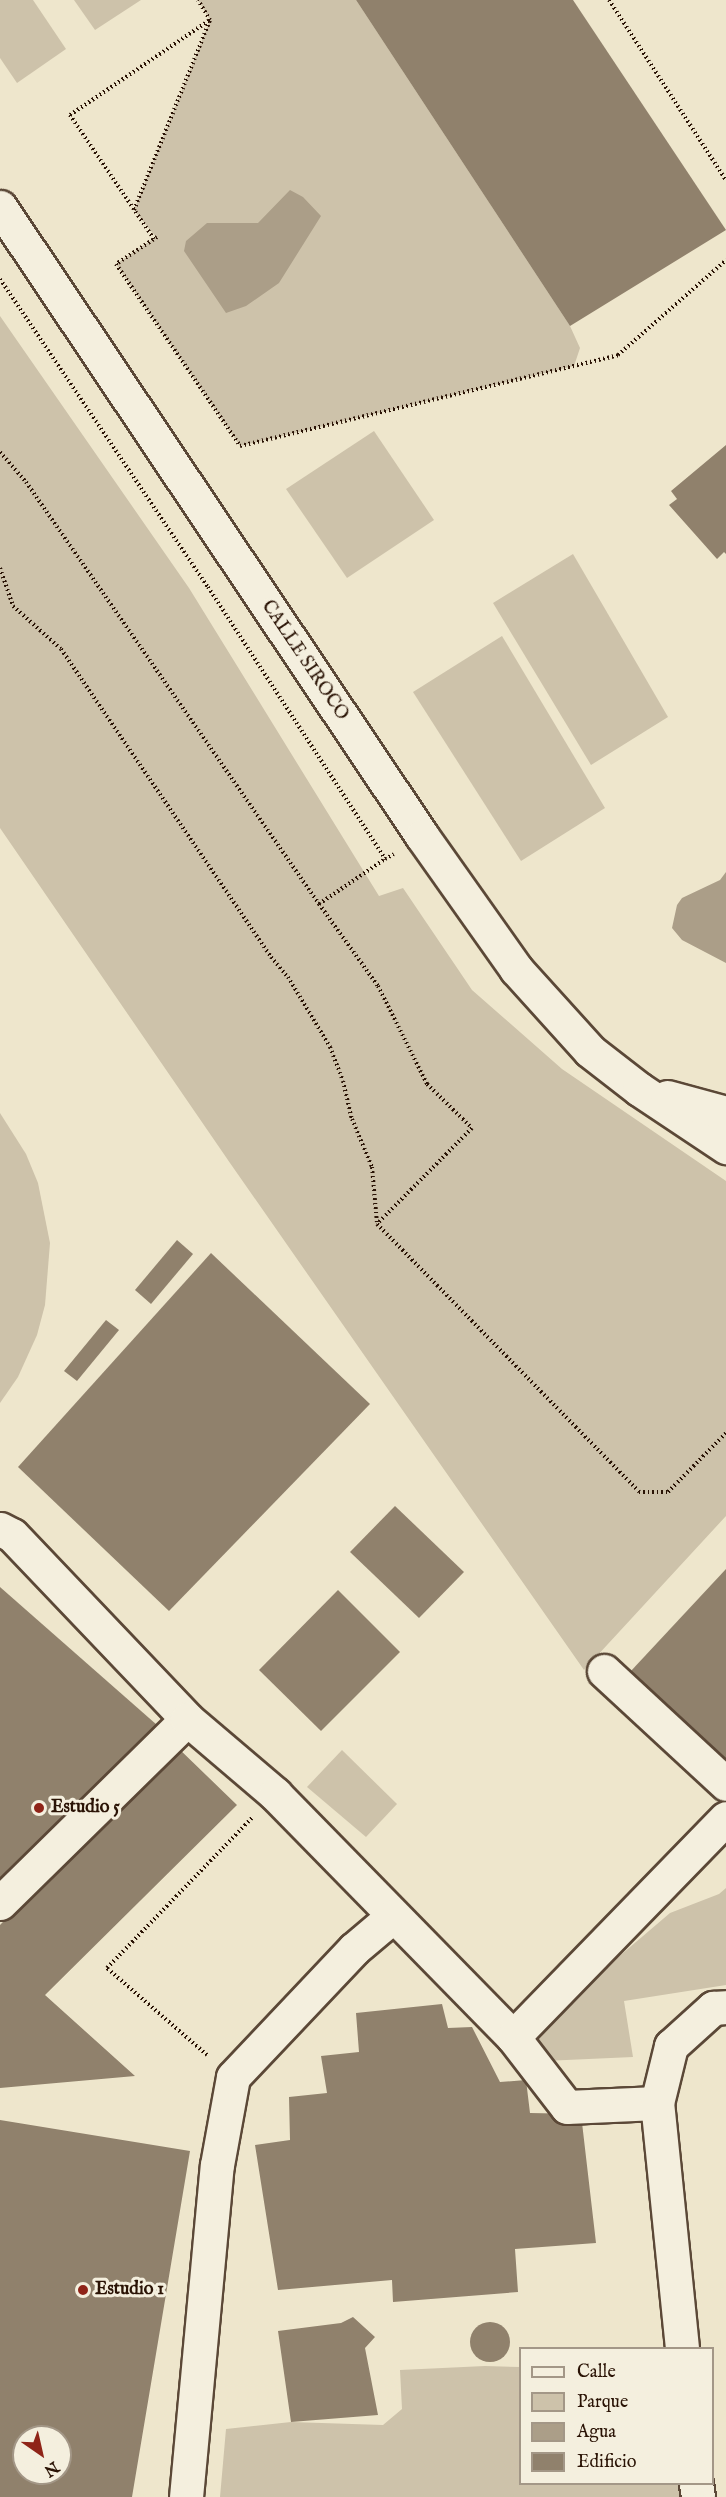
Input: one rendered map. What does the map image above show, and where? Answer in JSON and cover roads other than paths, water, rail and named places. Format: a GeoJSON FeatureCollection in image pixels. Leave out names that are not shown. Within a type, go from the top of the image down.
{"type":"FeatureCollection","features":[{"type":"Feature","properties":{"kind":"street","name":"CALLE SIROCO"},"geometry":{"type":"LineString","coordinates":[[0,207],[422,836],[516,969],[590,1051],[639,1089],[726,1147]]}},
{"type":"Feature","properties":{"kind":"street","name":"CALLE SIROCO"},"geometry":{"type":"LineString","coordinates":[[639,1089],[726,1113]]}},
{"type":"Feature","properties":{"kind":"street"},"geometry":{"type":"LineString","coordinates":[[0,1529],[12,1535],[187,1719],[275,1794],[513,2037],[567,2107],[657,2103]]}},
{"type":"Feature","properties":{"kind":"street"},"geometry":{"type":"LineString","coordinates":[[604,1671],[726,1785]]}},
{"type":"Feature","properties":{"kind":"street"},"geometry":{"type":"LineString","coordinates":[[0,1903],[187,1719]]}},
{"type":"Feature","properties":{"kind":"street"},"geometry":{"type":"LineString","coordinates":[[513,2037],[726,1818]]}},
{"type":"Feature","properties":{"kind":"street"},"geometry":{"type":"LineString","coordinates":[[186,2497],[217,2165],[232,2077],[354,1949],[393,1916]]}},
{"type":"Feature","properties":{"kind":"street"},"geometry":{"type":"LineString","coordinates":[[682,2347],[657,2103],[671,2046],[713,2008],[726,2007]]}},
{"type":"Feature","properties":{"kind":"water"},"geometry":{"type":"Polygon","coordinates":[[[290,190],[303,197],[321,216],[279,283],[246,306],[226,313],[184,251],[186,241],[207,223],[258,223],[290,190]]]}},
{"type":"Feature","properties":{"kind":"water"},"geometry":{"type":"Polygon","coordinates":[[[726,872],[726,963],[682,940],[672,928],[677,905],[682,898],[720,880],[726,872]]]}},
{"type":"Feature","properties":{"kind":"place","name":"Estudio 5"},"geometry":{"type":"Point","coordinates":[39,1808]}},
{"type":"Feature","properties":{"kind":"place","name":"Estudio 1"},"geometry":{"type":"Point","coordinates":[83,2290]}}]}
